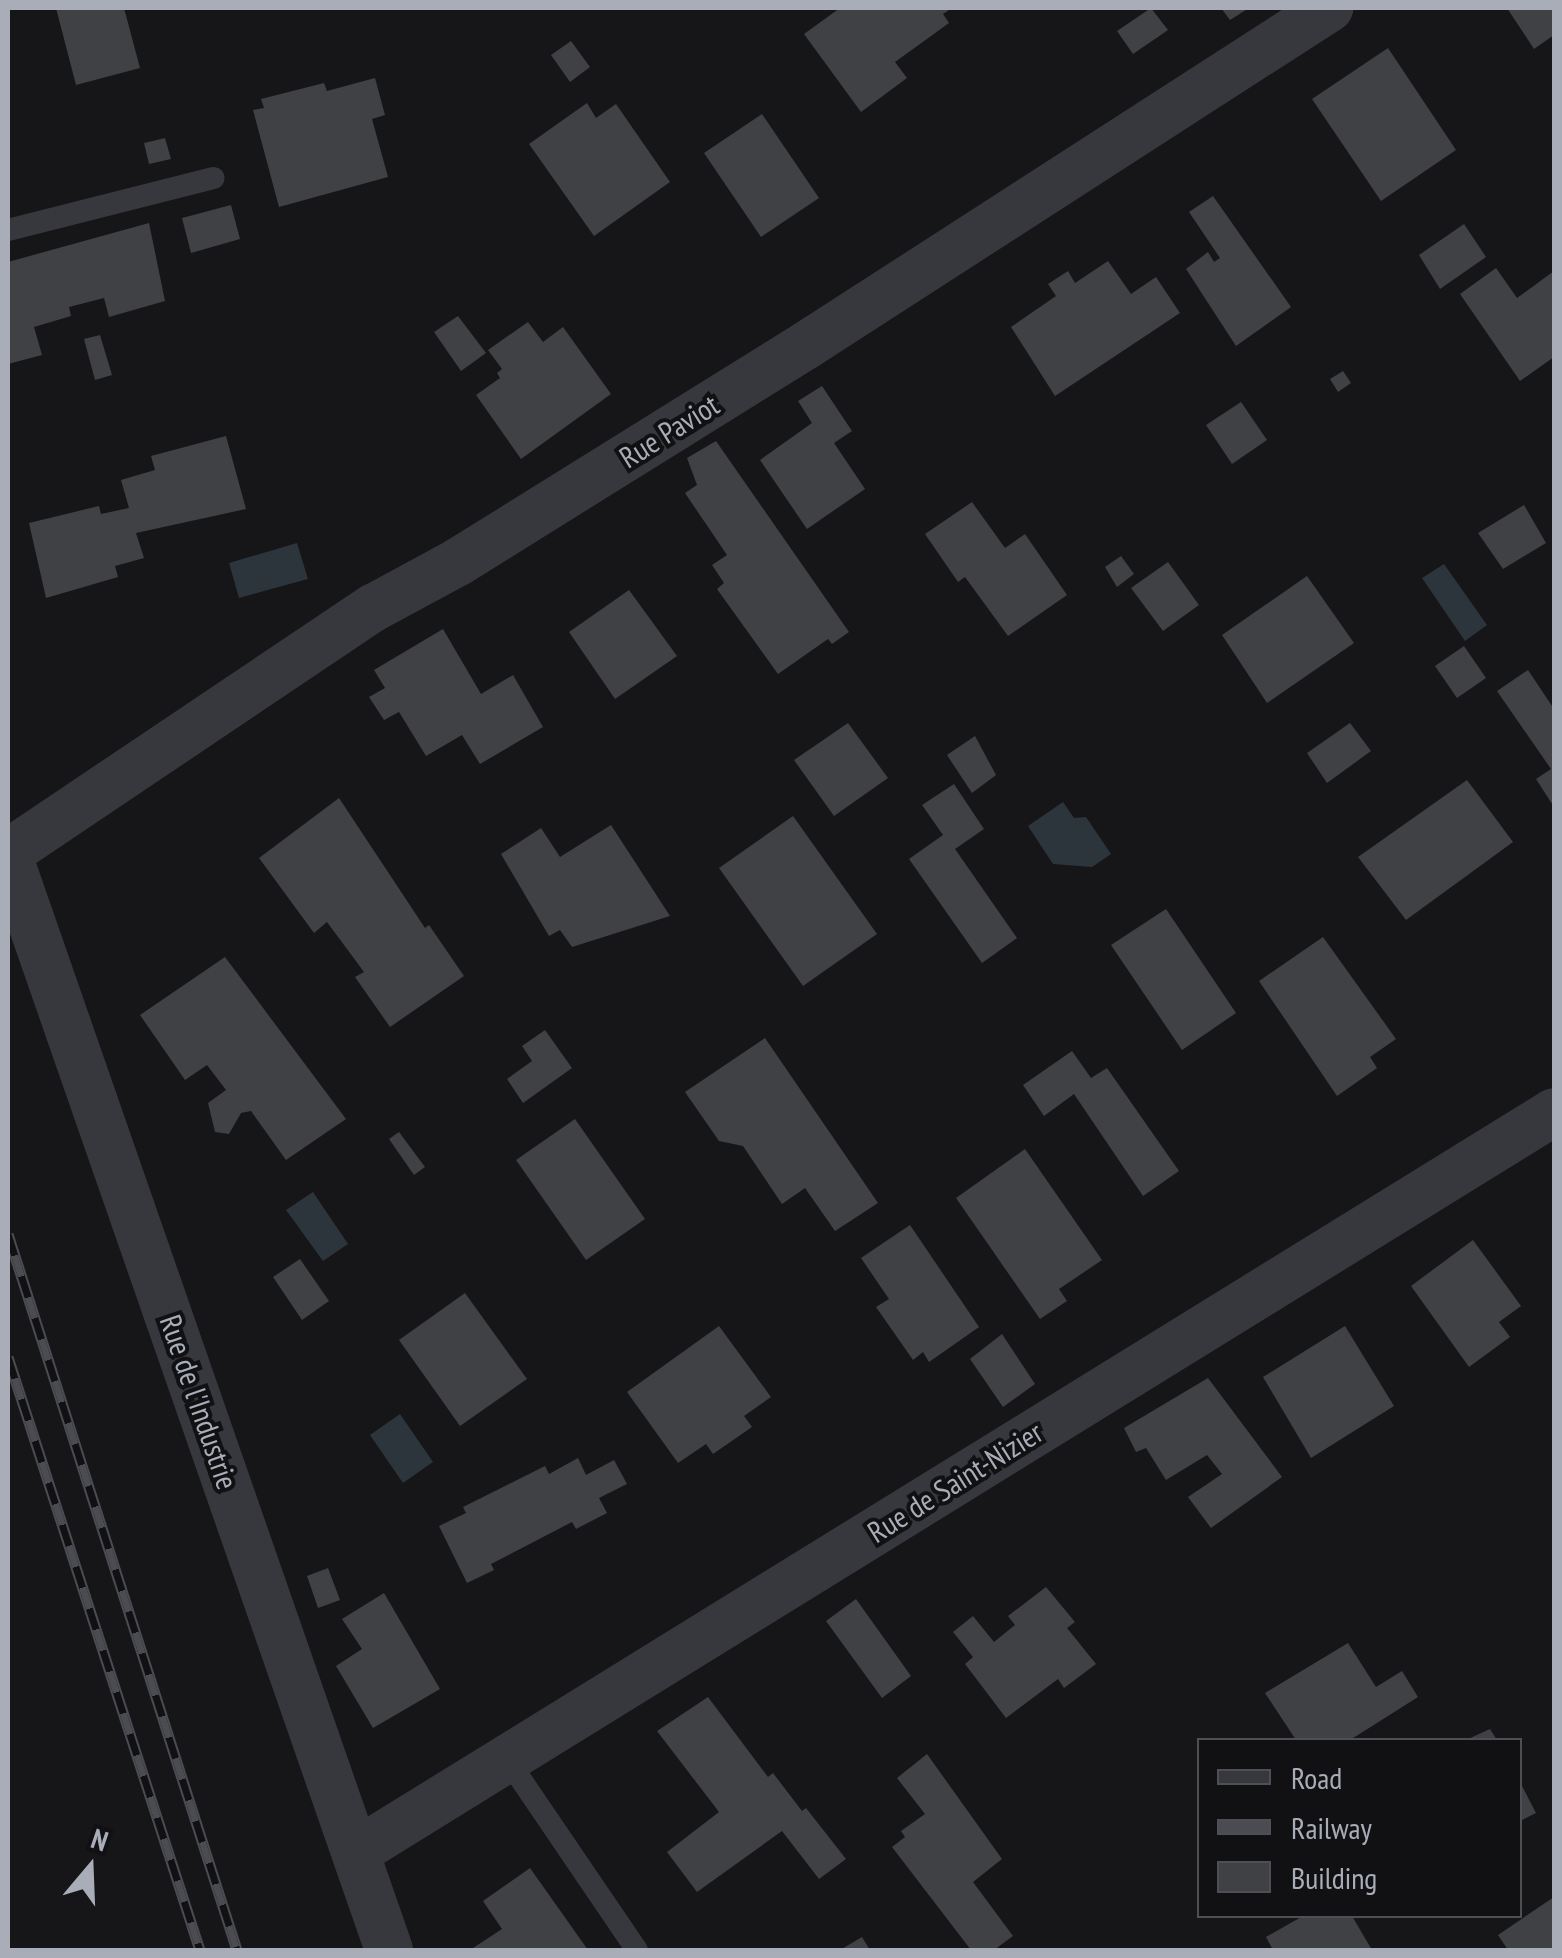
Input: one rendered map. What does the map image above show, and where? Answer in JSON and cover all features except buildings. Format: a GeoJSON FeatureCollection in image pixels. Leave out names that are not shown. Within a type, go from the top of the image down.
{"type":"FeatureCollection","features":[{"type":"Feature","properties":{"kind":"street","name":"Rue Paviot"},"geometry":{"type":"LineString","coordinates":[[8,854],[373,608],[458,562],[806,346],[1329,8]]}},
{"type":"Feature","properties":{"kind":"street","name":"Rue de l'Industrie"},"geometry":{"type":"LineString","coordinates":[[8,854],[389,1950]]}},
{"type":"Feature","properties":{"kind":"street","name":"Rue de Saint-Nizier"},"geometry":{"type":"LineString","coordinates":[[356,1852],[1554,1112]]}},
{"type":"Feature","properties":{"kind":"lane"},"geometry":{"type":"LineString","coordinates":[[8,230],[214,178]]}},
{"type":"Feature","properties":{"kind":"lane"},"geometry":{"type":"LineString","coordinates":[[507,1759],[637,1950]]}},
{"type":"Feature","properties":{"kind":"shaded area"},"geometry":{"type":"Polygon","coordinates":[[[297,543],[308,579],[239,598],[229,563],[297,543]]]}},
{"type":"Feature","properties":{"kind":"shaded area"},"geometry":{"type":"Polygon","coordinates":[[[1444,564],[1487,625],[1465,641],[1422,578],[1444,564]]]}},
{"type":"Feature","properties":{"kind":"shaded area"},"geometry":{"type":"Polygon","coordinates":[[[1063,802],[1074,818],[1086,817],[1111,854],[1092,867],[1053,864],[1028,826],[1063,802]]]}},
{"type":"Feature","properties":{"kind":"shaded area"},"geometry":{"type":"Polygon","coordinates":[[[313,1192],[348,1244],[323,1261],[286,1210],[313,1192]]]}},
{"type":"Feature","properties":{"kind":"shaded area"},"geometry":{"type":"Polygon","coordinates":[[[400,1414],[433,1462],[403,1483],[370,1435],[400,1414]]]}},
{"type":"Feature","properties":{"kind":"railway"},"geometry":{"type":"LineString","coordinates":[[8,1234],[237,1950]]}},
{"type":"Feature","properties":{"kind":"railway"},"geometry":{"type":"LineString","coordinates":[[8,1357],[200,1950]]}}]}
